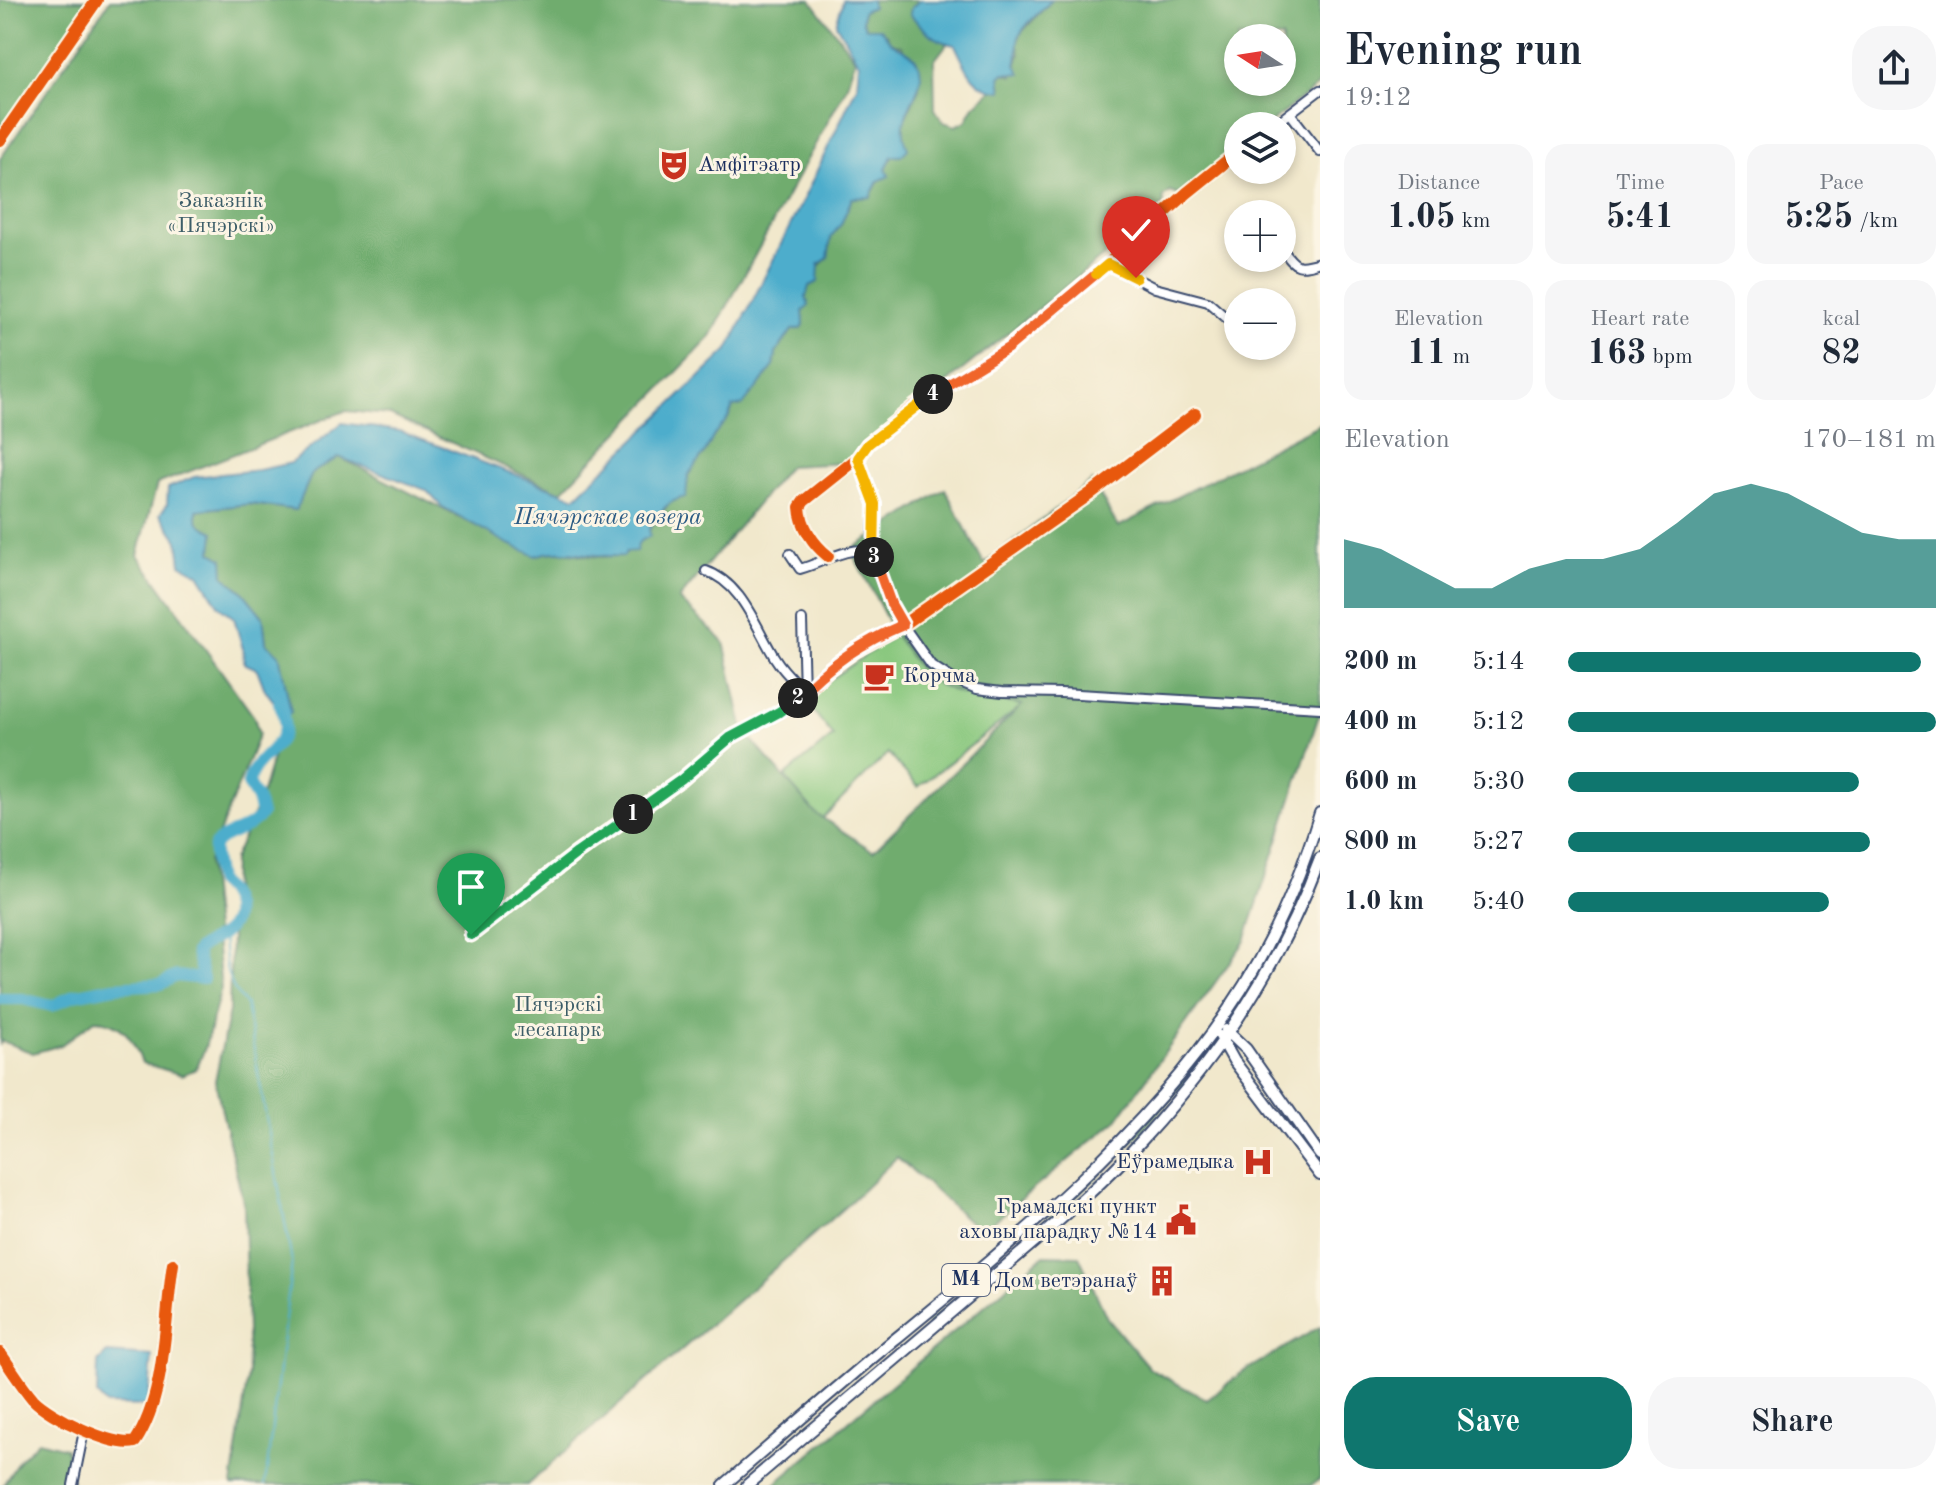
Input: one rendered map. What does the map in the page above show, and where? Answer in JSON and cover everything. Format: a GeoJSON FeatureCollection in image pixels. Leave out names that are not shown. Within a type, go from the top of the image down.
{"type":"FeatureCollection","features":[{"type":"Feature","properties":{"kind":"main road","name":"М4"},"geometry":{"type":"LineString","coordinates":[[724,1485],[1039,1218],[1106,1155],[1151,1107],[1216,1027],[1262,954],[1298,875],[1320,813]]}},
{"type":"Feature","properties":{"kind":"main road","name":"М4"},"geometry":{"type":"LineString","coordinates":[[747,1485],[1065,1215],[1143,1140],[1197,1077],[1230,1032],[1269,968],[1320,858]]}},
{"type":"Feature","properties":{"kind":"main road"},"geometry":{"type":"LineString","coordinates":[[1216,1027],[1230,1032],[1246,1049],[1316,1157],[1320,1175]]}},
{"type":"Feature","properties":{"kind":"main road"},"geometry":{"type":"LineString","coordinates":[[1216,1027],[1222,1041],[1316,1157]]}},
{"type":"Feature","properties":{"kind":"street"},"geometry":{"type":"LineString","coordinates":[[0,140],[97,0]]}},
{"type":"Feature","properties":{"kind":"street"},"geometry":{"type":"LineString","coordinates":[[1291,112],[1320,90]]}},
{"type":"Feature","properties":{"kind":"street"},"geometry":{"type":"LineString","coordinates":[[1296,121],[1320,152]]}},
{"type":"Feature","properties":{"kind":"street"},"geometry":{"type":"LineString","coordinates":[[828,556],[811,538],[800,512],[804,501],[858,458],[868,444],[915,406],[1008,348],[1224,163]]}},
{"type":"Feature","properties":{"kind":"street"},"geometry":{"type":"LineString","coordinates":[[1296,265],[1301,267],[1320,262]]}},
{"type":"Feature","properties":{"kind":"street"},"geometry":{"type":"LineString","coordinates":[[1108,264],[1155,288],[1208,302],[1224,316]]}},
{"type":"Feature","properties":{"kind":"street"},"geometry":{"type":"LineString","coordinates":[[471,935],[577,853],[681,780],[730,738],[793,704],[804,691],[854,651],[903,625],[1090,494],[1195,414]]}},
{"type":"Feature","properties":{"kind":"street"},"geometry":{"type":"LineString","coordinates":[[858,458],[875,504],[872,550],[886,592],[903,625],[931,665],[953,679],[977,689],[1002,692],[1320,708]]}},
{"type":"Feature","properties":{"kind":"street"},"geometry":{"type":"LineString","coordinates":[[790,554],[800,569],[850,550],[872,550]]}},
{"type":"Feature","properties":{"kind":"street"},"geometry":{"type":"LineString","coordinates":[[706,571],[720,575],[728,582],[751,614],[775,659],[804,691]]}},
{"type":"Feature","properties":{"kind":"street"},"geometry":{"type":"LineString","coordinates":[[802,620],[804,691]]}},
{"type":"Feature","properties":{"kind":"street"},"geometry":{"type":"LineString","coordinates":[[0,1353],[34,1401],[84,1431],[118,1444],[135,1442],[145,1427],[158,1386],[173,1264]]}},
{"type":"Feature","properties":{"kind":"street"},"geometry":{"type":"LineString","coordinates":[[73,1485],[84,1431]]}},
{"type":"Feature","properties":{"kind":"green space"},"geometry":{"type":"Polygon","coordinates":[[[0,0],[93,0],[0,133],[0,0]]]}},
{"type":"Feature","properties":{"kind":"green space","name":"Заказнік «Пячэрскі»"},"geometry":{"type":"Polygon","coordinates":[[[110,0],[811,0],[855,59],[846,88],[710,338],[561,492],[390,415],[345,411],[157,484],[138,555],[254,717],[259,734],[208,861],[221,988],[205,1048],[196,1069],[182,1075],[142,1063],[126,1033],[105,1021],[95,1020],[61,1045],[33,1053],[2,1041],[0,1044],[0,159],[110,0]]]}},
{"type":"Feature","properties":{"kind":"green space","name":"Пячэрскі лесапарк"},"geometry":{"type":"Polygon","coordinates":[[[871,0],[920,0],[911,8],[921,26],[947,44],[934,61],[935,109],[943,122],[956,126],[966,121],[974,106],[992,90],[1002,90],[1000,77],[1004,73],[1013,76],[1020,54],[1017,43],[1021,33],[1052,0],[1320,0],[1320,84],[1284,112],[1224,112],[1224,159],[1178,195],[1171,192],[1163,197],[1164,204],[1153,216],[847,463],[789,466],[679,599],[724,642],[744,731],[815,813],[873,851],[1022,705],[958,693],[922,673],[895,635],[851,550],[945,489],[984,564],[1092,481],[1118,527],[1320,424],[1320,712],[1245,941],[1116,1121],[981,1232],[897,1157],[847,1205],[527,1485],[232,1485],[248,1374],[244,1206],[215,1081],[229,1011],[233,860],[259,802],[285,716],[291,712],[266,643],[263,617],[242,591],[224,576],[196,519],[197,510],[251,504],[296,510],[312,473],[339,457],[536,556],[559,552],[606,557],[628,550],[673,499],[685,497],[688,475],[715,433],[727,420],[733,407],[743,404],[774,366],[776,353],[792,330],[804,325],[803,308],[808,288],[817,270],[828,258],[831,237],[841,224],[852,198],[870,197],[903,137],[904,121],[919,88],[902,46],[890,42],[886,34],[866,29],[862,21],[863,11],[872,7],[871,0]]]}},
{"type":"Feature","properties":{"kind":"green space"},"geometry":{"type":"Polygon","coordinates":[[[895,635],[922,673],[958,693],[1023,705],[918,787],[888,753],[816,825],[785,776],[833,736],[803,698],[895,635]]]}},
{"type":"Feature","properties":{"kind":"green space"},"geometry":{"type":"Polygon","coordinates":[[[1195,1064],[1197,1066],[1168,1102],[1104,1170],[1000,1264],[929,1325],[927,1323],[1101,1168],[1195,1064]]]}},
{"type":"Feature","properties":{"kind":"green space"},"geometry":{"type":"Polygon","coordinates":[[[1044,1255],[1079,1256],[1107,1318],[1150,1369],[1207,1400],[1241,1373],[1320,1327],[1320,1479],[1311,1485],[774,1485],[1044,1255]]]}},
{"type":"Feature","properties":{"kind":"green space"},"geometry":{"type":"Polygon","coordinates":[[[38,1441],[66,1448],[72,1485],[3,1485],[20,1459],[38,1441]]]}},
{"type":"Feature","properties":{"kind":"water","name":"Пячэрскае возера"},"geometry":{"type":"Polygon","coordinates":[[[843,0],[871,0],[872,7],[863,11],[862,21],[866,28],[879,28],[891,42],[912,55],[918,63],[921,79],[904,126],[908,149],[901,156],[892,156],[886,169],[889,176],[878,181],[870,197],[852,198],[841,224],[831,237],[828,258],[819,264],[818,282],[809,286],[806,297],[809,306],[803,311],[802,328],[792,330],[776,353],[774,366],[743,405],[733,407],[688,475],[686,497],[664,508],[649,528],[650,536],[639,542],[636,551],[626,552],[624,556],[556,552],[536,556],[441,506],[426,490],[339,457],[312,473],[296,510],[251,504],[197,510],[198,522],[214,532],[212,552],[223,558],[224,576],[242,591],[263,617],[266,643],[279,654],[291,712],[285,716],[265,690],[257,669],[244,663],[234,618],[219,606],[199,574],[181,564],[178,540],[160,514],[167,505],[168,488],[194,477],[291,463],[342,423],[399,431],[575,497],[728,350],[857,86],[859,63],[836,24],[843,0]]]}},
{"type":"Feature","properties":{"kind":"water"},"geometry":{"type":"Polygon","coordinates":[[[920,0],[1052,0],[1020,34],[1016,65],[1021,74],[1004,73],[1000,77],[1002,91],[992,90],[977,82],[955,45],[936,38],[910,14],[911,8],[920,0]]]}},
{"type":"Feature","properties":{"kind":"water"},"geometry":{"type":"Polygon","coordinates":[[[107,1353],[152,1356],[148,1406],[106,1405],[97,1395],[98,1362],[107,1353]]]}},
{"type":"Feature","properties":{"kind":"waterway"},"geometry":{"type":"LineString","coordinates":[[0,999],[23,999],[52,1006],[74,995],[114,987],[161,984],[176,976],[203,979],[196,952],[230,927],[234,913],[232,899],[218,882],[214,848],[221,839],[249,825],[261,814],[248,784],[252,772],[284,730],[279,703]]}},
{"type":"Feature","properties":{"kind":"waterway"},"geometry":{"type":"LineString","coordinates":[[223,934],[230,980],[246,1005],[292,1262],[265,1485]]}},
{"type":"Feature","properties":{"kind":"cycle path"},"geometry":{"type":"LineString","coordinates":[[0,140],[97,0]]}},
{"type":"Feature","properties":{"kind":"cycle path"},"geometry":{"type":"LineString","coordinates":[[828,556],[805,528],[800,507],[804,501],[858,458],[868,444],[915,406],[1008,348],[1224,163]]}},
{"type":"Feature","properties":{"kind":"cycle path"},"geometry":{"type":"LineString","coordinates":[[471,935],[577,853],[681,780],[730,738],[793,704],[830,668],[854,651],[903,625],[1090,494],[1195,414]]}},
{"type":"Feature","properties":{"kind":"cycle path"},"geometry":{"type":"LineString","coordinates":[[0,1353],[33,1399],[53,1414],[97,1436],[125,1443],[135,1442],[145,1423],[159,1379],[173,1264]]}},
{"type":"Feature","properties":{"kind":"place","name":"Амфітэатр"},"geometry":{"type":"Point","coordinates":[674,165]}},
{"type":"Feature","properties":{"kind":"place","name":"Корчма"},"geometry":{"type":"Point","coordinates":[879,676]}},
{"type":"Feature","properties":{"kind":"place","name":"Еўрамедыка"},"geometry":{"type":"Point","coordinates":[1258,1162]}},
{"type":"Feature","properties":{"kind":"place","name":"Грамадскі пункт аховы парадку №14"},"geometry":{"type":"Point","coordinates":[1181,1220]}},
{"type":"Feature","properties":{"kind":"place","name":"Дом ветэранаў"},"geometry":{"type":"Point","coordinates":[1162,1281]}},
{"type":"Feature","properties":{"kind":"route"},"geometry":{"type":"LineString","coordinates":[[471,935],[577,853],[681,780],[730,738],[793,704],[830,668],[876,638],[903,625],[876,568],[872,550],[876,509],[858,458],[868,444],[915,406],[1008,348],[1108,264],[1136,278]]}}]}
